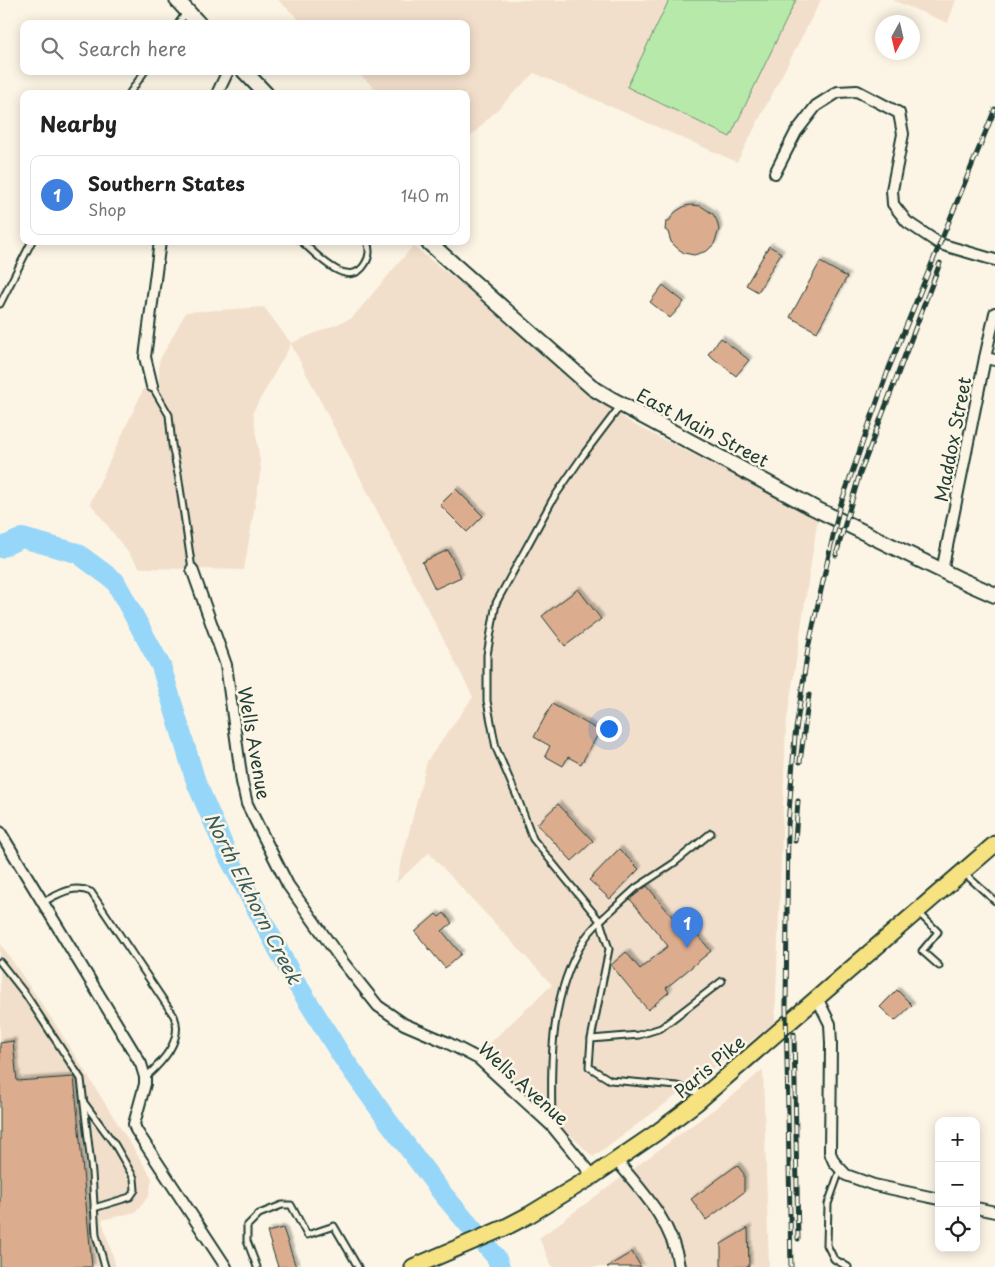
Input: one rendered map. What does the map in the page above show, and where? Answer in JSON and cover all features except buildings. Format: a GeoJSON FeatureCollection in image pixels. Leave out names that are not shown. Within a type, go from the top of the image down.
{"type":"FeatureCollection","features":[{"type":"Feature","properties":{"kind":"main road","name":"Paris Pike"},"geometry":{"type":"LineString","coordinates":[[413,1267],[504,1228],[593,1176],[656,1133],[705,1095],[994,845]]}},
{"type":"Feature","properties":{"kind":"street"},"geometry":{"type":"LineString","coordinates":[[177,0],[195,20]]}},
{"type":"Feature","properties":{"kind":"street"},"geometry":{"type":"LineString","coordinates":[[219,90],[226,75]]}},
{"type":"Feature","properties":{"kind":"street"},"geometry":{"type":"LineString","coordinates":[[248,75],[262,90]]}},
{"type":"Feature","properties":{"kind":"street"},"geometry":{"type":"LineString","coordinates":[[776,173],[796,132],[816,106],[838,92],[857,91],[899,113],[903,134],[892,190],[893,204],[907,222],[940,244],[995,260]]}},
{"type":"Feature","properties":{"kind":"street","name":"Wells Avenue"},"geometry":{"type":"LineString","coordinates":[[152,386],[145,357],[159,245]]}},
{"type":"Feature","properties":{"kind":"street","name":"East Main Street"},"geometry":{"type":"LineString","coordinates":[[431,245],[588,383],[621,405],[705,448],[812,507],[995,595]]}},
{"type":"Feature","properties":{"kind":"street","name":"Maddox Street"},"geometry":{"type":"LineString","coordinates":[[942,571],[990,359],[995,313]]}},
{"type":"Feature","properties":{"kind":"street","name":"Wells Avenue"},"geometry":{"type":"LineString","coordinates":[[192,569],[226,665],[242,782],[247,804],[288,885],[342,961],[378,1006],[404,1024],[446,1042],[478,1059],[552,1126],[593,1176]]}},
{"type":"Feature","properties":{"kind":"street"},"geometry":{"type":"LineString","coordinates":[[0,832],[141,1064],[146,1077],[146,1084],[134,1124],[136,1130],[226,1267]]}},
{"type":"Feature","properties":{"kind":"street"},"geometry":{"type":"LineString","coordinates":[[817,998],[830,1024],[830,1153],[834,1162],[846,1175],[874,1185],[935,1198]]}},
{"type":"Feature","properties":{"kind":"street"},"geometry":{"type":"LineString","coordinates":[[616,1160],[647,1197],[666,1225],[678,1254],[680,1267]]}},
{"type":"Feature","properties":{"kind":"street"},"geometry":{"type":"LineString","coordinates":[[980,1209],[995,1212]]}},
{"type":"Feature","properties":{"kind":"lane"},"geometry":{"type":"LineString","coordinates":[[181,20],[187,11]]}},
{"type":"Feature","properties":{"kind":"lane"},"geometry":{"type":"LineString","coordinates":[[132,90],[142,75]]}},
{"type":"Feature","properties":{"kind":"lane"},"geometry":{"type":"LineString","coordinates":[[0,304],[30,245]]}},
{"type":"Feature","properties":{"kind":"lane"},"geometry":{"type":"LineString","coordinates":[[306,245],[335,270],[346,274],[355,273],[363,268],[368,258],[370,249],[368,245]]}},
{"type":"Feature","properties":{"kind":"lane","name":"Wells Avenue"},"geometry":{"type":"LineString","coordinates":[[152,386],[169,415],[192,569]]}},
{"type":"Feature","properties":{"kind":"lane"},"geometry":{"type":"LineString","coordinates":[[621,405],[584,454],[554,499],[496,603],[487,656],[487,701],[496,748],[533,839],[600,922],[609,949],[592,1039],[589,1066],[610,1080],[677,1086],[705,1095]]}},
{"type":"Feature","properties":{"kind":"lane"},"geometry":{"type":"LineString","coordinates":[[552,1126],[551,1076],[553,1035],[559,1002],[570,967],[583,940],[636,888],[674,863],[711,833]]}},
{"type":"Feature","properties":{"kind":"lane"},"geometry":{"type":"LineString","coordinates":[[963,871],[995,901]]}},
{"type":"Feature","properties":{"kind":"lane"},"geometry":{"type":"LineString","coordinates":[[43,902],[75,888],[91,892],[174,1016],[177,1029],[174,1041],[160,1064],[146,1077]]}},
{"type":"Feature","properties":{"kind":"lane"},"geometry":{"type":"LineString","coordinates":[[917,911],[938,932],[922,951],[939,966]]}},
{"type":"Feature","properties":{"kind":"lane"},"geometry":{"type":"LineString","coordinates":[[0,962],[26,995],[81,1079],[92,1173],[96,1235],[105,1267]]}},
{"type":"Feature","properties":{"kind":"lane"},"geometry":{"type":"LineString","coordinates":[[592,1039],[639,1035],[661,1028],[722,981]]}},
{"type":"Feature","properties":{"kind":"lane"},"geometry":{"type":"LineString","coordinates":[[487,1050],[503,1081]]}},
{"type":"Feature","properties":{"kind":"lane"},"geometry":{"type":"LineString","coordinates":[[84,1102],[115,1144],[134,1178],[135,1190],[130,1197],[94,1208]]}},
{"type":"Feature","properties":{"kind":"lane"},"geometry":{"type":"LineString","coordinates":[[841,1170],[828,1204],[827,1245],[834,1259],[848,1267]]}},
{"type":"Feature","properties":{"kind":"lane"},"geometry":{"type":"LineString","coordinates":[[257,1267],[247,1241],[247,1226],[259,1214],[282,1205],[290,1205],[307,1235],[334,1226],[358,1267]]}},
{"type":"Feature","properties":{"kind":"shaded area"},"geometry":{"type":"Polygon","coordinates":[[[278,0],[821,0],[737,162],[534,73],[470,137],[470,90],[377,90],[360,75],[470,75],[470,20],[300,20],[278,0]]]}},
{"type":"Feature","properties":{"kind":"shaded area"},"geometry":{"type":"Polygon","coordinates":[[[892,0],[956,0],[948,23],[892,0]]]}},
{"type":"Feature","properties":{"kind":"shaded area"},"geometry":{"type":"Polygon","coordinates":[[[413,246],[473,293],[569,379],[633,424],[818,518],[786,726],[775,1023],[593,1157],[482,1050],[552,985],[429,853],[396,883],[427,761],[473,697],[291,344],[253,412],[261,469],[244,570],[140,568],[90,503],[144,388],[159,383],[159,361],[186,312],[264,307],[291,343],[352,318],[413,246]]]}},
{"type":"Feature","properties":{"kind":"shaded area"},"geometry":{"type":"Polygon","coordinates":[[[0,943],[54,1022],[152,1178],[149,1196],[136,1212],[102,1220],[116,1267],[0,1267],[0,943]]]}},
{"type":"Feature","properties":{"kind":"shaded area"},"geometry":{"type":"Polygon","coordinates":[[[763,1069],[769,1267],[552,1267],[539,1238],[737,1092],[763,1069]]]}},
{"type":"Feature","properties":{"kind":"green space"},"geometry":{"type":"Polygon","coordinates":[[[669,0],[796,0],[730,137],[627,87],[669,0]]]}},
{"type":"Feature","properties":{"kind":"waterway","name":"North Elkhorn Creek"},"geometry":{"type":"LineString","coordinates":[[0,548],[22,538],[77,553],[115,581],[161,666],[196,782],[228,856],[295,981],[341,1055],[388,1121],[442,1193],[496,1257],[500,1267]]}},
{"type":"Feature","properties":{"kind":"railway"},"geometry":{"type":"LineString","coordinates":[[791,1267],[786,1008],[788,825],[795,736],[808,649],[839,509],[889,368],[995,109]]}},
{"type":"Feature","properties":{"kind":"railway"},"geometry":{"type":"LineString","coordinates":[[836,555],[859,476],[940,263]]}},
{"type":"Feature","properties":{"kind":"railway"},"geometry":{"type":"LineString","coordinates":[[800,762],[809,695]]}},
{"type":"Feature","properties":{"kind":"railway"},"geometry":{"type":"LineString","coordinates":[[795,841],[798,801]]}},
{"type":"Feature","properties":{"kind":"railway"},"geometry":{"type":"LineString","coordinates":[[794,1034],[798,1239]]}},
{"type":"Feature","properties":{"kind":"place","name":"Southern States"},"geometry":{"type":"Point","coordinates":[687,948]}}]}
